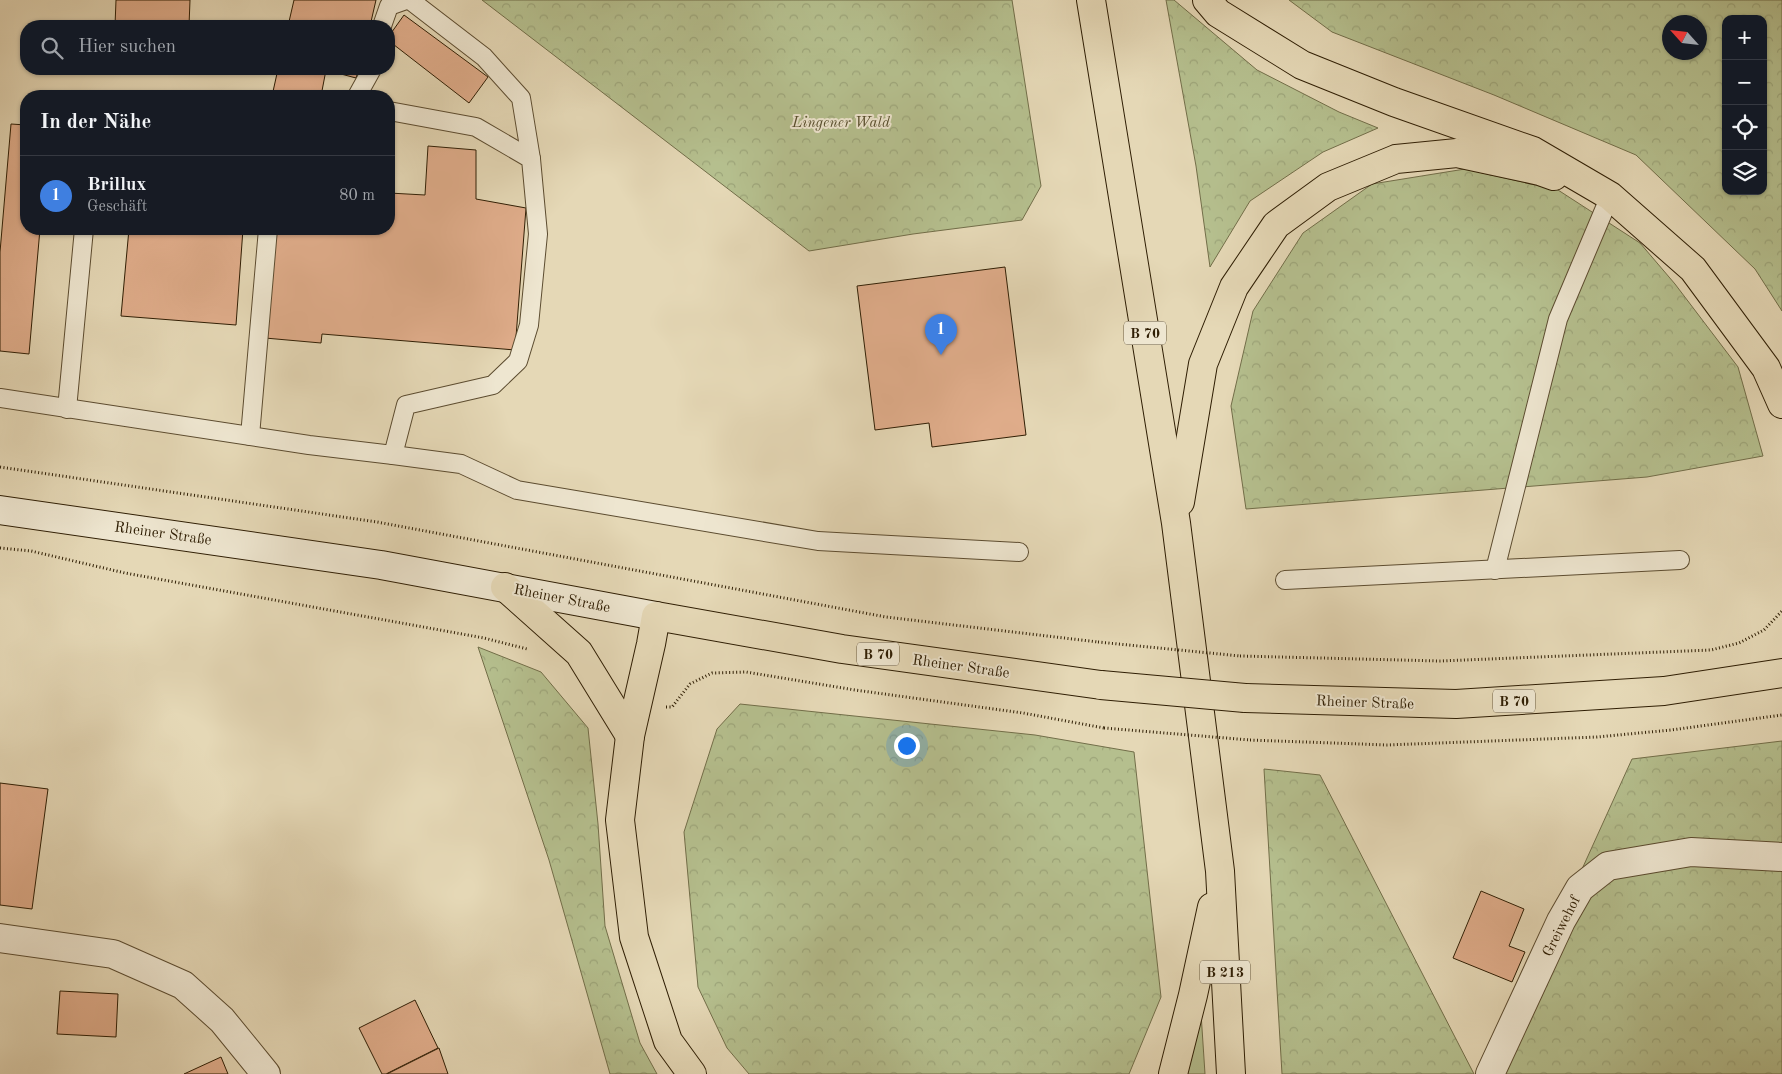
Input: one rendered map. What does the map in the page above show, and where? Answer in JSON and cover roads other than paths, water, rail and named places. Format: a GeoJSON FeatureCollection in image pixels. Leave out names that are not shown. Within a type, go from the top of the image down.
{"type":"FeatureCollection","features":[{"type":"Feature","properties":{"kind":"main road","name":"B 70"},"geometry":{"type":"LineString","coordinates":[[1090,0],[1176,524],[1220,871]]}},
{"type":"Feature","properties":{"kind":"main road"},"geometry":{"type":"LineString","coordinates":[[1208,0],[1218,12],[1302,65],[1394,102],[1533,152],[1610,196],[1693,269],[1766,368],[1782,404]]}},
{"type":"Feature","properties":{"kind":"main road"},"geometry":{"type":"LineString","coordinates":[[1176,524],[1203,364],[1234,287],[1276,226],[1328,187],[1396,159],[1456,153],[1540,171],[1610,196]]}},
{"type":"Feature","properties":{"kind":"main road"},"geometry":{"type":"LineString","coordinates":[[505,588],[579,653],[630,736]]}},
{"type":"Feature","properties":{"kind":"main road"},"geometry":{"type":"LineString","coordinates":[[656,616],[652,644],[630,736],[620,820],[634,938],[668,1041],[692,1074]]}},
{"type":"Feature","properties":{"kind":"main road","name":"Rheiner Straße"},"geometry":{"type":"LineString","coordinates":[[656,616],[842,649],[1100,685],[1245,698],[1456,704],[1664,691],[1782,673]]}},
{"type":"Feature","properties":{"kind":"main road"},"geometry":{"type":"LineString","coordinates":[[1172,1074],[1193,995],[1220,871]]}},
{"type":"Feature","properties":{"kind":"main road","name":"B 213"},"geometry":{"type":"LineString","coordinates":[[1220,871],[1231,1074]]}},
{"type":"Feature","properties":{"kind":"street","name":"Rheiner Straße"},"geometry":{"type":"LineString","coordinates":[[0,510],[381,565],[656,616]]}},
{"type":"Feature","properties":{"kind":"street","name":"Greiwehof"},"geometry":{"type":"LineString","coordinates":[[1490,1074],[1561,921],[1580,888],[1608,866],[1691,852],[1782,856]]}},
{"type":"Feature","properties":{"kind":"street"},"geometry":{"type":"LineString","coordinates":[[0,938],[113,954],[183,985],[222,1020],[266,1074]]}},
{"type":"Feature","properties":{"kind":"lane"},"geometry":{"type":"LineString","coordinates":[[384,20],[389,6],[408,0],[484,57],[521,98],[532,159],[538,234],[529,325],[518,362],[493,385],[406,405],[393,455]]}},
{"type":"Feature","properties":{"kind":"lane"},"geometry":{"type":"LineString","coordinates":[[361,90],[370,75]]}},
{"type":"Feature","properties":{"kind":"lane"},"geometry":{"type":"LineString","coordinates":[[395,112],[476,127],[532,159]]}},
{"type":"Feature","properties":{"kind":"lane"},"geometry":{"type":"LineString","coordinates":[[1495,570],[1558,319],[1610,196]]}},
{"type":"Feature","properties":{"kind":"lane"},"geometry":{"type":"LineString","coordinates":[[67,408],[83,235]]}},
{"type":"Feature","properties":{"kind":"lane"},"geometry":{"type":"LineString","coordinates":[[250,436],[267,235]]}},
{"type":"Feature","properties":{"kind":"lane"},"geometry":{"type":"LineString","coordinates":[[0,398],[250,436],[461,464],[517,490],[818,541],[1019,552]]}},
{"type":"Feature","properties":{"kind":"lane"},"geometry":{"type":"LineString","coordinates":[[1285,580],[1680,560]]}},
{"type":"Feature","properties":{"kind":"place","name":"Brillux"},"geometry":{"type":"Point","coordinates":[941,355]}},
{"type":"Feature","properties":{"kind":"park label","name":"Lingener Wald"},"geometry":{"type":"Point","coordinates":[841,122]}}]}
